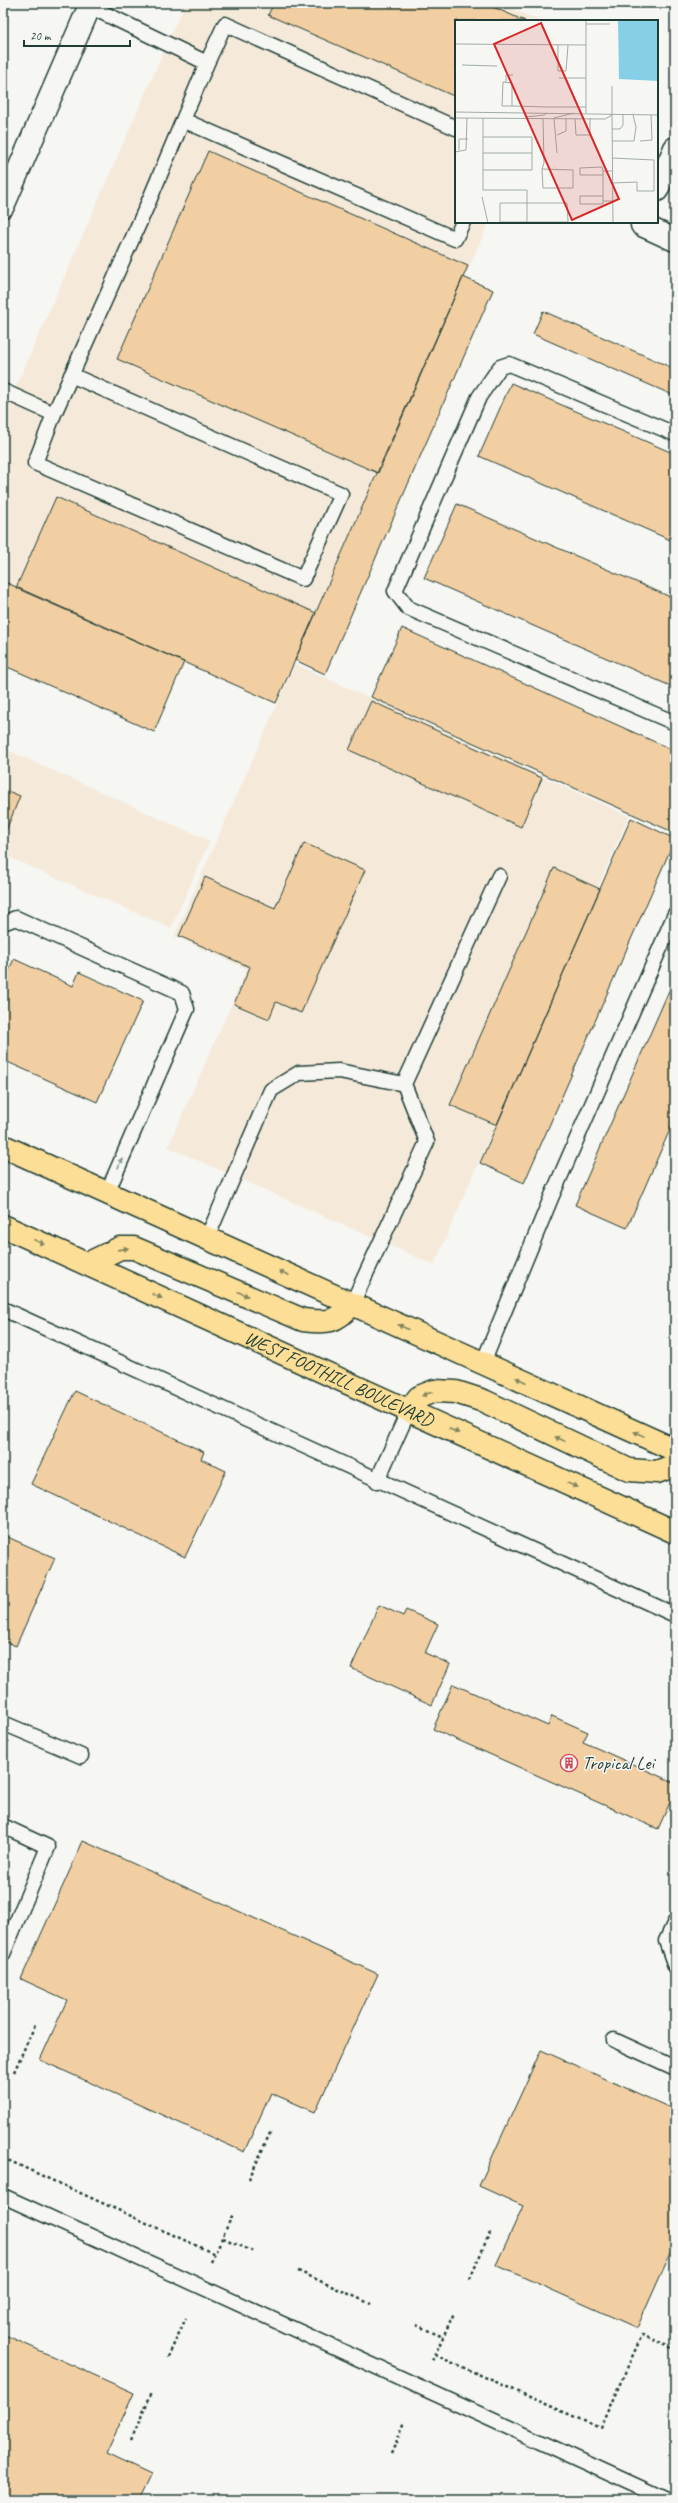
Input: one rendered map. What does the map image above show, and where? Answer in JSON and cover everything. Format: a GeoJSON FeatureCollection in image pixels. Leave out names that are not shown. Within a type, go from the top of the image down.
{"type":"FeatureCollection","features":[{"type":"Feature","properties":{"kind":"main road"},"geometry":{"type":"LineString","coordinates":[[3,206],[90,5]]}},
{"type":"Feature","properties":{"kind":"main road"},"geometry":{"type":"LineString","coordinates":[[658,188],[675,148]]}},
{"type":"Feature","properties":{"kind":"main road"},"geometry":{"type":"LineString","coordinates":[[643,223],[675,240]]}},
{"type":"Feature","properties":{"kind":"main road"},"geometry":{"type":"LineString","coordinates":[[3,1146],[675,1450]]}},
{"type":"Feature","properties":{"kind":"main road","name":"WEST FOOTHILL BOULEVARD"},"geometry":{"type":"LineString","coordinates":[[3,1226],[675,1532]]}},
{"type":"Feature","properties":{"kind":"main road"},"geometry":{"type":"LineString","coordinates":[[87,1264],[120,1248],[134,1248],[303,1320],[324,1322],[342,1316],[352,1304]]}},
{"type":"Feature","properties":{"kind":"main road"},"geometry":{"type":"LineString","coordinates":[[409,1410],[419,1397],[434,1391],[456,1392],[484,1401],[629,1470],[657,1472],[675,1465]]}},
{"type":"Feature","properties":{"kind":"lane"},"geometry":{"type":"LineString","coordinates":[[90,5],[207,64]]}},
{"type":"Feature","properties":{"kind":"lane"},"geometry":{"type":"LineString","coordinates":[[71,375],[341,494],[303,579],[35,463],[54,414],[71,375],[183,120],[207,64],[225,24],[455,128]]}},
{"type":"Feature","properties":{"kind":"lane"},"geometry":{"type":"LineString","coordinates":[[183,120],[455,239],[463,223]]}},
{"type":"Feature","properties":{"kind":"lane"},"geometry":{"type":"LineString","coordinates":[[675,434],[510,364],[500,367],[479,397],[395,591],[408,608],[675,723]]}},
{"type":"Feature","properties":{"kind":"lane"},"geometry":{"type":"LineString","coordinates":[[3,392],[54,414]]}},
{"type":"Feature","properties":{"kind":"lane"},"geometry":{"type":"LineString","coordinates":[[352,1304],[427,1142],[404,1084],[499,876]]}},
{"type":"Feature","properties":{"kind":"lane"},"geometry":{"type":"LineString","coordinates":[[483,1363],[551,1198],[675,914]]}},
{"type":"Feature","properties":{"kind":"lane"},"geometry":{"type":"LineString","coordinates":[[3,923],[16,918],[182,993],[187,1009],[107,1193]]}},
{"type":"Feature","properties":{"kind":"lane"},"geometry":{"type":"LineString","coordinates":[[207,1238],[271,1090],[299,1073],[339,1071],[404,1084]]}},
{"type":"Feature","properties":{"kind":"lane"},"geometry":{"type":"LineString","coordinates":[[3,1309],[376,1481],[675,1615]]}},
{"type":"Feature","properties":{"kind":"lane"},"geometry":{"type":"LineString","coordinates":[[376,1481],[409,1410]]}},
{"type":"Feature","properties":{"kind":"lane"},"geometry":{"type":"LineString","coordinates":[[3,1723],[81,1756]]}},
{"type":"Feature","properties":{"kind":"lane"},"geometry":{"type":"LineString","coordinates":[[3,1826],[48,1847],[3,1954]]}},
{"type":"Feature","properties":{"kind":"lane"},"geometry":{"type":"LineString","coordinates":[[675,1922],[666,1941],[675,1966]]}},
{"type":"Feature","properties":{"kind":"lane"},"geometry":{"type":"LineString","coordinates":[[614,2040],[675,2068]]}},
{"type":"Feature","properties":{"kind":"lane"},"geometry":{"type":"LineString","coordinates":[[3,2196],[667,2500]]}},
{"type":"Feature","properties":{"kind":"path"},"geometry":{"type":"LineString","coordinates":[[14,2072],[35,2025]]}},
{"type":"Feature","properties":{"kind":"path"},"geometry":{"type":"LineString","coordinates":[[249,2179],[271,2131]]}},
{"type":"Feature","properties":{"kind":"path"},"geometry":{"type":"LineString","coordinates":[[3,2158],[215,2254]]}},
{"type":"Feature","properties":{"kind":"path"},"geometry":{"type":"LineString","coordinates":[[211,2262],[234,2214]]}},
{"type":"Feature","properties":{"kind":"path"},"geometry":{"type":"LineString","coordinates":[[470,2279],[490,2232]]}},
{"type":"Feature","properties":{"kind":"path"},"geometry":{"type":"LineString","coordinates":[[223,2238],[254,2252]]}},
{"type":"Feature","properties":{"kind":"path"},"geometry":{"type":"LineString","coordinates":[[298,2271],[371,2304]]}},
{"type":"Feature","properties":{"kind":"path"},"geometry":{"type":"LineString","coordinates":[[432,2361],[454,2313]]}},
{"type":"Feature","properties":{"kind":"path"},"geometry":{"type":"LineString","coordinates":[[168,2357],[186,2318]]}},
{"type":"Feature","properties":{"kind":"path"},"geometry":{"type":"LineString","coordinates":[[416,2325],[443,2337]]}},
{"type":"Feature","properties":{"kind":"path"},"geometry":{"type":"LineString","coordinates":[[435,2355],[600,2428],[642,2335],[672,2348]]}},
{"type":"Feature","properties":{"kind":"path"},"geometry":{"type":"LineString","coordinates":[[131,2440],[152,2392]]}},
{"type":"Feature","properties":{"kind":"path"},"geometry":{"type":"LineString","coordinates":[[391,2454],[405,2422]]}},
{"type":"Feature","properties":{"kind":"path"},"geometry":{"type":"LineString","coordinates":[[310,2498],[314,2500]]}},
{"type":"Feature","properties":{"kind":"shaded area"},"geometry":{"type":"Polygon","coordinates":[[[185,3],[499,3],[539,20],[455,20],[455,223],[489,223],[276,704],[3,581],[3,416],[185,3]]]}},
{"type":"Feature","properties":{"kind":"shaded area"},"geometry":{"type":"Polygon","coordinates":[[[295,664],[629,816],[434,1265],[168,1147],[247,969],[174,936],[295,664]]]}},
{"type":"Feature","properties":{"kind":"shaded area"},"geometry":{"type":"Polygon","coordinates":[[[3,748],[210,841],[171,928],[3,855],[3,748]]]}},
{"type":"Feature","properties":{"kind":"building"},"geometry":{"type":"Polygon","coordinates":[[[274,3],[484,3],[523,20],[455,20],[455,97],[268,15],[274,3]]]}},
{"type":"Feature","properties":{"kind":"building"},"geometry":{"type":"Polygon","coordinates":[[[208,151],[468,266],[378,473],[117,359],[208,151]]]}},
{"type":"Feature","properties":{"kind":"building"},"geometry":{"type":"Polygon","coordinates":[[[463,277],[493,290],[325,674],[295,660],[463,277]]]}},
{"type":"Feature","properties":{"kind":"building"},"geometry":{"type":"Polygon","coordinates":[[[543,311],[675,369],[675,396],[533,334],[543,311]]]}},
{"type":"Feature","properties":{"kind":"building"},"geometry":{"type":"Polygon","coordinates":[[[511,383],[675,454],[675,542],[479,456],[511,383]]]}},
{"type":"Feature","properties":{"kind":"building"},"geometry":{"type":"Polygon","coordinates":[[[56,497],[316,613],[276,703],[16,588],[56,497]]]}},
{"type":"Feature","properties":{"kind":"building"},"geometry":{"type":"Polygon","coordinates":[[[457,504],[675,599],[675,688],[424,578],[457,504]]]}},
{"type":"Feature","properties":{"kind":"building"},"geometry":{"type":"Polygon","coordinates":[[[5,582],[184,662],[154,732],[3,665],[5,582]]]}},
{"type":"Feature","properties":{"kind":"building"},"geometry":{"type":"Polygon","coordinates":[[[402,628],[675,751],[675,833],[371,697],[402,628]]]}},
{"type":"Feature","properties":{"kind":"building"},"geometry":{"type":"Polygon","coordinates":[[[371,701],[542,778],[521,827],[349,750],[371,701]]]}},
{"type":"Feature","properties":{"kind":"building"},"geometry":{"type":"Polygon","coordinates":[[[3,789],[20,796],[3,838],[3,789]]]}},
{"type":"Feature","properties":{"kind":"building"},"geometry":{"type":"Polygon","coordinates":[[[631,818],[675,839],[524,1183],[480,1163],[631,818]]]}},
{"type":"Feature","properties":{"kind":"building"},"geometry":{"type":"Polygon","coordinates":[[[304,843],[365,870],[301,1013],[276,1002],[269,1019],[234,1004],[250,967],[179,936],[205,877],[275,908],[304,843]]]}},
{"type":"Feature","properties":{"kind":"building"},"geometry":{"type":"Polygon","coordinates":[[[554,868],[600,889],[497,1125],[450,1105],[554,868]]]}},
{"type":"Feature","properties":{"kind":"building"},"geometry":{"type":"Polygon","coordinates":[[[14,959],[73,986],[79,972],[143,1001],[97,1102],[3,1060],[3,983],[14,959]]]}},
{"type":"Feature","properties":{"kind":"building"},"geometry":{"type":"Polygon","coordinates":[[[675,977],[675,1118],[627,1228],[575,1205],[675,977]]]}},
{"type":"Feature","properties":{"kind":"building"},"geometry":{"type":"Polygon","coordinates":[[[75,1391],[204,1452],[201,1459],[226,1471],[185,1557],[31,1484],[75,1391]]]}},
{"type":"Feature","properties":{"kind":"building"},"geometry":{"type":"Polygon","coordinates":[[[3,1535],[55,1558],[16,1646],[3,1641],[3,1535]]]}},
{"type":"Feature","properties":{"kind":"building"},"geometry":{"type":"Polygon","coordinates":[[[379,1605],[403,1616],[406,1610],[438,1624],[425,1653],[450,1664],[432,1705],[351,1668],[379,1605]]]}},
{"type":"Feature","properties":{"kind":"building","name":"Tropical Lei"},"geometry":{"type":"Polygon","coordinates":[[[453,1684],[548,1726],[552,1716],[588,1732],[583,1742],[675,1783],[675,1791],[658,1829],[433,1729],[453,1684]]]}},
{"type":"Feature","properties":{"kind":"building"},"geometry":{"type":"Polygon","coordinates":[[[83,1841],[378,1974],[315,2112],[271,2093],[244,2152],[40,2060],[67,2000],[21,1979],[83,1841]]]}},
{"type":"Feature","properties":{"kind":"building"},"geometry":{"type":"Polygon","coordinates":[[[541,2050],[675,2110],[675,2243],[637,2328],[496,2265],[523,2206],[479,2186],[541,2050]]]}},
{"type":"Feature","properties":{"kind":"building"},"geometry":{"type":"Polygon","coordinates":[[[3,2334],[134,2393],[106,2454],[151,2475],[139,2500],[3,2500],[3,2334]]]}},
{"type":"Feature","properties":{"kind":"place","name":"Tropical Lei"},"geometry":{"type":"Point","coordinates":[569,1763]}}]}
